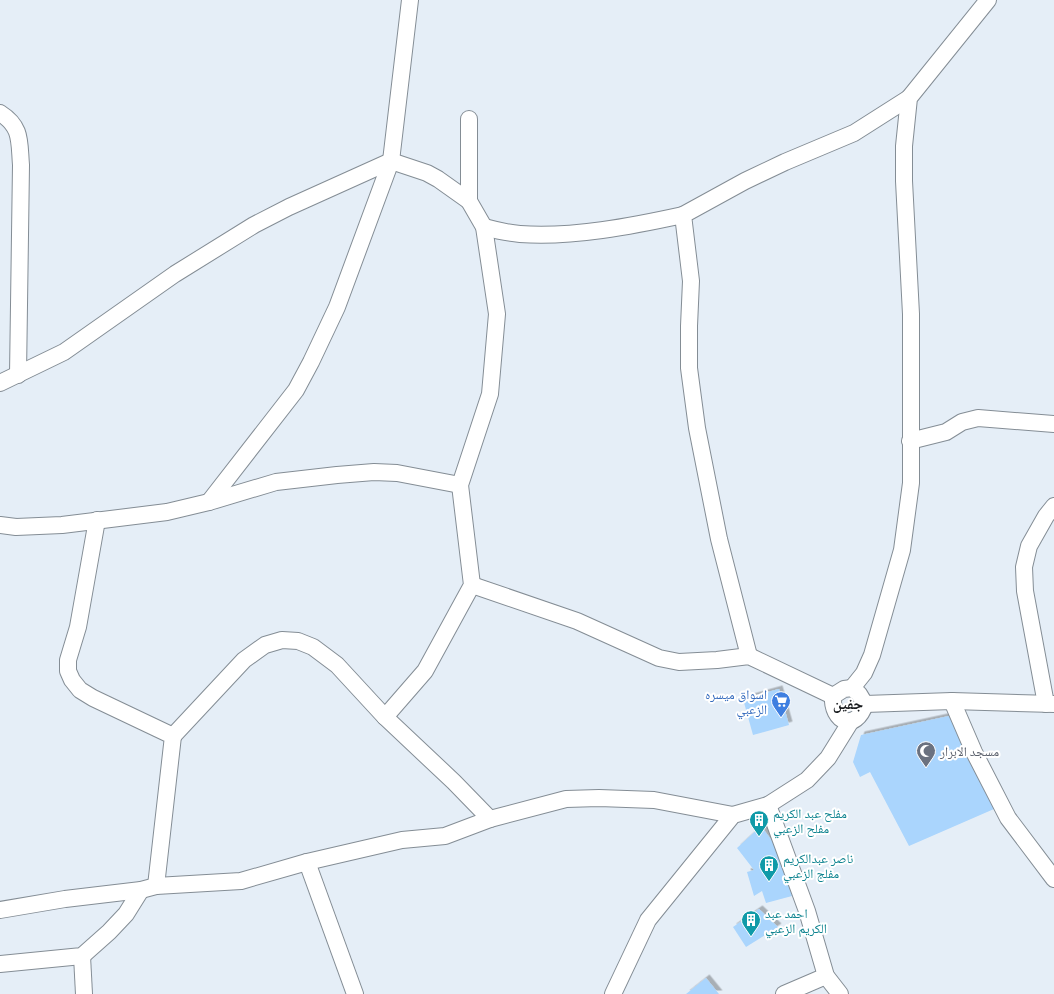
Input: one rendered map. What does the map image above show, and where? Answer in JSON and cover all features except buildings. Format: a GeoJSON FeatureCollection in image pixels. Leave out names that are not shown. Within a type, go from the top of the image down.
{"type":"FeatureCollection","features":[{"type":"Feature","properties":{"kind":"street"},"geometry":{"type":"LineString","coordinates":[[209,502],[296,390],[311,362],[336,307],[391,161],[410,0]]}},
{"type":"Feature","properties":{"kind":"street"},"geometry":{"type":"LineString","coordinates":[[484,227],[518,234],[561,234],[642,224],[683,214],[751,178],[854,133],[909,98],[988,0]]}},
{"type":"Feature","properties":{"kind":"street"},"geometry":{"type":"LineString","coordinates":[[833,696],[844,689],[852,688],[864,673],[872,656],[902,550],[911,483],[911,314],[904,181],[904,146],[909,98]]}},
{"type":"Feature","properties":{"kind":"street"},"geometry":{"type":"LineString","coordinates":[[0,113],[7,117],[15,126],[19,138],[18,375]]}},
{"type":"Feature","properties":{"kind":"street"},"geometry":{"type":"LineString","coordinates":[[469,119],[469,201]]}},
{"type":"Feature","properties":{"kind":"street"},"geometry":{"type":"LineString","coordinates":[[0,383],[64,352],[175,274],[254,225],[289,207],[391,161],[427,173],[469,201],[484,227],[497,314],[490,394],[460,485],[472,585],[425,671],[384,717]]}},
{"type":"Feature","properties":{"kind":"street"},"geometry":{"type":"LineString","coordinates":[[683,214],[691,281],[689,368],[697,428],[719,539],[749,656]]}},
{"type":"Feature","properties":{"kind":"street"},"geometry":{"type":"LineString","coordinates":[[910,441],[946,432],[962,422],[978,418],[1054,424]]}},
{"type":"Feature","properties":{"kind":"street"},"geometry":{"type":"LineString","coordinates":[[0,525],[16,527],[62,525],[167,512],[209,502],[276,482],[374,472],[412,474],[460,485]]}},
{"type":"Feature","properties":{"kind":"street"},"geometry":{"type":"LineString","coordinates":[[865,704],[952,701],[1050,704],[1025,591],[1024,567],[1029,546],[1046,516],[1054,506]]}},
{"type":"Feature","properties":{"kind":"street"},"geometry":{"type":"LineString","coordinates":[[97,520],[78,628],[68,660],[68,671],[72,680],[80,690],[92,698],[173,736]]}},
{"type":"Feature","properties":{"kind":"street"},"geometry":{"type":"LineString","coordinates":[[472,585],[577,621],[659,658],[680,662],[717,660],[749,656],[833,696]]}},
{"type":"Feature","properties":{"kind":"street"},"geometry":{"type":"LineString","coordinates":[[0,964],[82,956],[109,932],[148,888],[173,736],[244,660],[265,645],[282,640],[298,641],[313,647],[337,666],[384,717],[454,782],[490,819]]}},
{"type":"Feature","properties":{"kind":"street"},"geometry":{"type":"LineString","coordinates":[[833,696],[832,704],[839,717],[845,721],[851,721],[858,718],[862,714],[865,704],[859,694],[852,688]]}},
{"type":"Feature","properties":{"kind":"street"},"geometry":{"type":"LineString","coordinates":[[952,701],[974,752],[1008,818],[1054,879]]}},
{"type":"Feature","properties":{"kind":"street"},"geometry":{"type":"LineString","coordinates":[[0,910],[65,899],[148,888],[241,881],[307,862],[402,840],[445,836],[490,819],[566,798],[654,800],[733,815],[768,805],[808,780],[828,758],[851,721]]}},
{"type":"Feature","properties":{"kind":"street"},"geometry":{"type":"LineString","coordinates":[[768,805],[808,910],[826,976],[840,994]]}},
{"type":"Feature","properties":{"kind":"street"},"geometry":{"type":"LineString","coordinates":[[613,994],[648,920],[733,815]]}},
{"type":"Feature","properties":{"kind":"street"},"geometry":{"type":"LineString","coordinates":[[307,862],[355,994]]}},
{"type":"Feature","properties":{"kind":"street"},"geometry":{"type":"LineString","coordinates":[[82,956],[84,994]]}},
{"type":"Feature","properties":{"kind":"street"},"geometry":{"type":"LineString","coordinates":[[784,994],[826,976]]}},
{"type":"Feature","properties":{"kind":"place","name":"اسواق ميسره الزعبي"},"geometry":{"type":"Point","coordinates":[781,718]}},
{"type":"Feature","properties":{"kind":"place","name":"مسجد الابرار"},"geometry":{"type":"Point","coordinates":[926,768]}},
{"type":"Feature","properties":{"kind":"place","name":"مفلح عبد الكريم مفلح الزعبي"},"geometry":{"type":"Point","coordinates":[759,837]}},
{"type":"Feature","properties":{"kind":"place","name":"ناصر عبدالكريم مفلج الزعبي"},"geometry":{"type":"Point","coordinates":[769,882]}},
{"type":"Feature","properties":{"kind":"place","name":"احمد عبد الكريم الزعبي"},"geometry":{"type":"Point","coordinates":[751,937]}},
{"type":"Feature","properties":{"kind":"district","name":"جفين"},"geometry":{"type":"Point","coordinates":[848,704]}}]}
